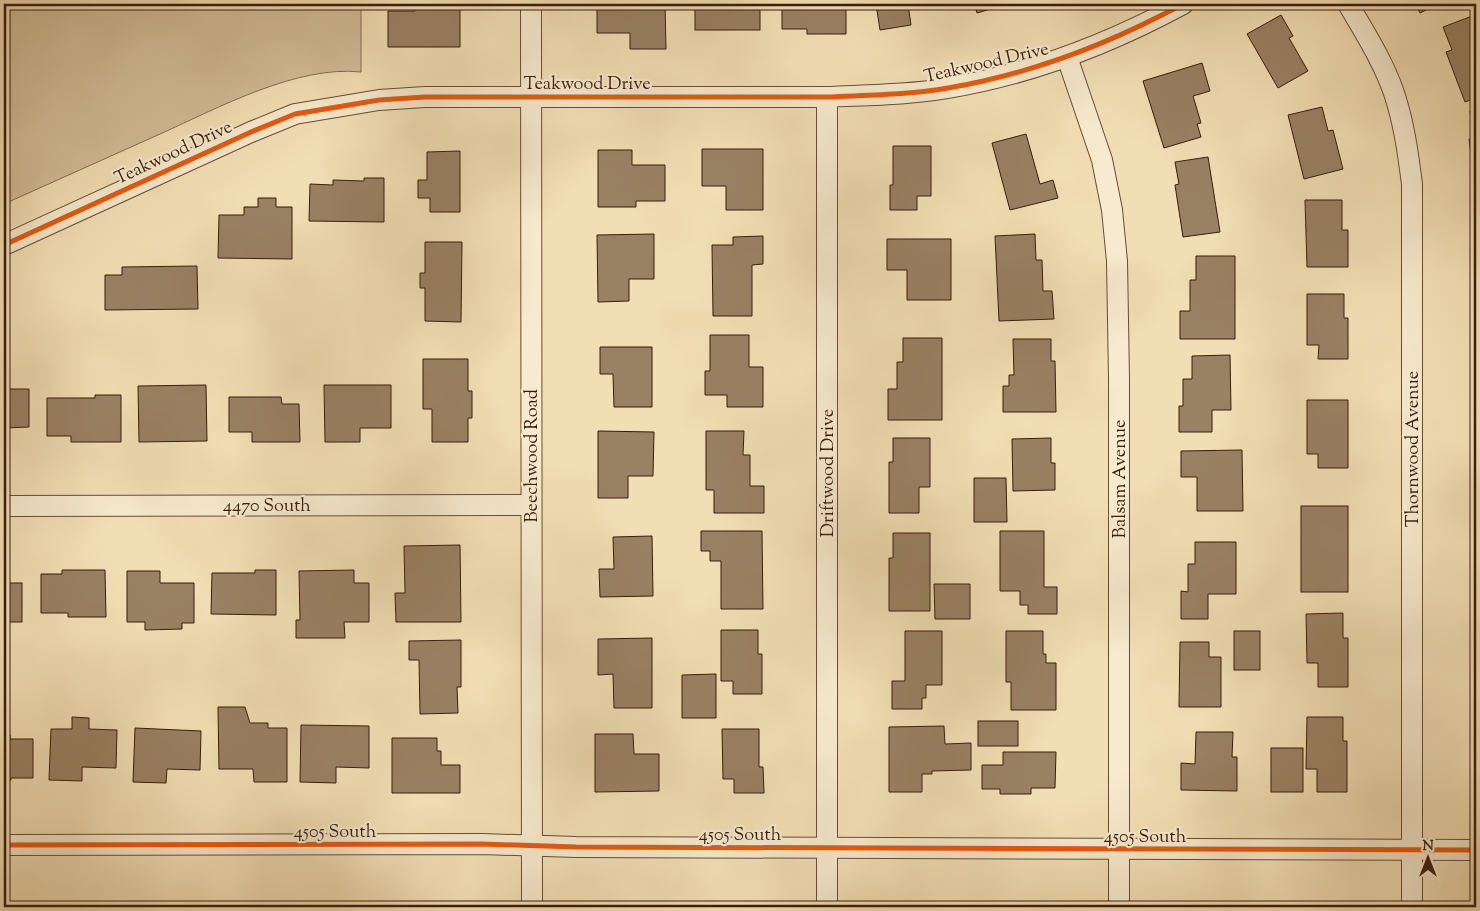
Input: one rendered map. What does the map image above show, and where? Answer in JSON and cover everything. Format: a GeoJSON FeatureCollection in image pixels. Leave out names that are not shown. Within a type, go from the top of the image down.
{"type":"FeatureCollection","features":[{"type":"Feature","properties":{"kind":"street","name":"Beechwood Road"},"geometry":{"type":"LineString","coordinates":[[531,4],[532,907]]}},
{"type":"Feature","properties":{"kind":"street","name":"Teakwood Drive"},"geometry":{"type":"LineString","coordinates":[[4,245],[251,132],[295,114],[379,100],[425,97],[827,97],[888,95],[948,88],[1009,74],[1067,57],[1147,23],[1182,4]]}},
{"type":"Feature","properties":{"kind":"street","name":"Thornwood Avenue"},"geometry":{"type":"LineString","coordinates":[[1348,4],[1378,57],[1394,93],[1408,147],[1412,184],[1412,907]]}},
{"type":"Feature","properties":{"kind":"street","name":"Balsam Avenue"},"geometry":{"type":"LineString","coordinates":[[1067,57],[1102,160],[1112,210],[1117,261],[1119,379],[1119,907]]}},
{"type":"Feature","properties":{"kind":"street","name":"Driftwood Drive"},"geometry":{"type":"LineString","coordinates":[[827,97],[827,907]]}},
{"type":"Feature","properties":{"kind":"street","name":"4470 South"},"geometry":{"type":"LineString","coordinates":[[4,506],[531,505]]}},
{"type":"Feature","properties":{"kind":"street","name":"4505 South"},"geometry":{"type":"LineString","coordinates":[[4,845],[532,845],[576,847],[1476,850]]}},
{"type":"Feature","properties":{"kind":"shaded area"},"geometry":{"type":"Polygon","coordinates":[[[4,4],[361,4],[361,72],[311,75],[258,91],[207,112],[4,204],[4,4]]]}},
{"type":"Feature","properties":{"kind":"building"},"geometry":{"type":"Polygon","coordinates":[[[415,4],[460,4],[460,47],[388,47],[388,11],[415,11],[415,4]]]}},
{"type":"Feature","properties":{"kind":"building"},"geometry":{"type":"Polygon","coordinates":[[[597,4],[665,4],[666,49],[630,49],[630,33],[597,33],[597,4]]]}},
{"type":"Feature","properties":{"kind":"building"},"geometry":{"type":"Polygon","coordinates":[[[695,4],[760,4],[760,30],[695,30],[695,4]]]}},
{"type":"Feature","properties":{"kind":"building"},"geometry":{"type":"Polygon","coordinates":[[[782,4],[846,4],[846,34],[807,34],[807,29],[782,29],[782,4]]]}},
{"type":"Feature","properties":{"kind":"building"},"geometry":{"type":"Polygon","coordinates":[[[876,4],[908,4],[911,25],[880,30],[876,4]]]}},
{"type":"Feature","properties":{"kind":"building"},"geometry":{"type":"Polygon","coordinates":[[[974,4],[1008,4],[977,13],[974,4]]]}},
{"type":"Feature","properties":{"kind":"building"},"geometry":{"type":"Polygon","coordinates":[[[1415,4],[1438,4],[1420,13],[1415,4]]]}},
{"type":"Feature","properties":{"kind":"building"},"geometry":{"type":"Polygon","coordinates":[[[1281,15],[1293,36],[1289,38],[1308,71],[1278,88],[1247,34],[1281,15]]]}},
{"type":"Feature","properties":{"kind":"building"},"geometry":{"type":"Polygon","coordinates":[[[1475,15],[1476,98],[1465,102],[1446,52],[1452,50],[1443,27],[1475,15]]]}},
{"type":"Feature","properties":{"kind":"building"},"geometry":{"type":"Polygon","coordinates":[[[1202,63],[1210,91],[1193,96],[1201,123],[1197,124],[1201,137],[1164,148],[1143,81],[1202,63]]]}},
{"type":"Feature","properties":{"kind":"building"},"geometry":{"type":"Polygon","coordinates":[[[1322,107],[1328,131],[1333,130],[1343,169],[1304,179],[1288,115],[1322,107]]]}},
{"type":"Feature","properties":{"kind":"building"},"geometry":{"type":"Polygon","coordinates":[[[1476,110],[1476,177],[1474,177],[1469,139],[1474,139],[1470,111],[1476,110]]]}},
{"type":"Feature","properties":{"kind":"building"},"geometry":{"type":"Polygon","coordinates":[[[1026,134],[1040,184],[1053,180],[1058,198],[1010,210],[992,143],[1026,134]]]}},
{"type":"Feature","properties":{"kind":"building"},"geometry":{"type":"Polygon","coordinates":[[[893,146],[931,146],[931,196],[917,196],[917,210],[890,210],[890,185],[893,185],[893,146]]]}},
{"type":"Feature","properties":{"kind":"building"},"geometry":{"type":"Polygon","coordinates":[[[702,149],[763,149],[763,210],[726,210],[726,186],[702,186],[702,149]]]}},
{"type":"Feature","properties":{"kind":"building"},"geometry":{"type":"Polygon","coordinates":[[[598,150],[632,150],[632,165],[665,165],[665,201],[636,201],[636,207],[598,207],[598,150]]]}},
{"type":"Feature","properties":{"kind":"building"},"geometry":{"type":"Polygon","coordinates":[[[460,151],[460,212],[430,212],[430,198],[418,198],[418,180],[427,180],[427,152],[460,151]]]}},
{"type":"Feature","properties":{"kind":"building"},"geometry":{"type":"Polygon","coordinates":[[[1208,157],[1220,232],[1183,237],[1175,185],[1179,184],[1175,162],[1208,157]]]}},
{"type":"Feature","properties":{"kind":"building"},"geometry":{"type":"Polygon","coordinates":[[[364,178],[384,178],[384,222],[309,221],[310,184],[333,185],[333,180],[364,181],[364,178]]]}},
{"type":"Feature","properties":{"kind":"building"},"geometry":{"type":"Polygon","coordinates":[[[258,198],[276,198],[276,207],[292,207],[292,259],[218,258],[219,215],[244,215],[244,207],[258,207],[258,198]]]}},
{"type":"Feature","properties":{"kind":"building"},"geometry":{"type":"Polygon","coordinates":[[[1305,200],[1342,200],[1342,230],[1348,230],[1348,267],[1307,267],[1305,200]]]}},
{"type":"Feature","properties":{"kind":"building"},"geometry":{"type":"Polygon","coordinates":[[[654,234],[654,279],[629,279],[629,301],[598,302],[597,235],[654,234]]]}},
{"type":"Feature","properties":{"kind":"building"},"geometry":{"type":"Polygon","coordinates":[[[1035,234],[1036,260],[1042,260],[1043,291],[1052,291],[1054,319],[999,321],[995,236],[1035,234]]]}},
{"type":"Feature","properties":{"kind":"building"},"geometry":{"type":"Polygon","coordinates":[[[763,236],[763,264],[752,265],[752,316],[713,316],[712,245],[733,245],[733,237],[763,236]]]}},
{"type":"Feature","properties":{"kind":"building"},"geometry":{"type":"Polygon","coordinates":[[[887,239],[951,239],[951,300],[907,300],[907,270],[887,270],[887,239]]]}},
{"type":"Feature","properties":{"kind":"building"},"geometry":{"type":"Polygon","coordinates":[[[425,242],[462,242],[461,322],[425,321],[425,288],[420,288],[420,273],[425,273],[425,242]]]}},
{"type":"Feature","properties":{"kind":"building"},"geometry":{"type":"Polygon","coordinates":[[[1196,256],[1235,256],[1235,339],[1180,339],[1180,311],[1190,311],[1190,280],[1196,280],[1196,256]]]}},
{"type":"Feature","properties":{"kind":"building"},"geometry":{"type":"Polygon","coordinates":[[[197,266],[198,309],[105,310],[105,275],[122,275],[122,267],[197,266]]]}},
{"type":"Feature","properties":{"kind":"building"},"geometry":{"type":"Polygon","coordinates":[[[1307,294],[1344,294],[1344,318],[1348,318],[1348,359],[1318,359],[1319,345],[1307,345],[1307,294]]]}},
{"type":"Feature","properties":{"kind":"building"},"geometry":{"type":"Polygon","coordinates":[[[1473,318],[1476,318],[1476,358],[1473,358],[1473,318]]]}},
{"type":"Feature","properties":{"kind":"building"},"geometry":{"type":"Polygon","coordinates":[[[710,335],[749,335],[749,367],[763,367],[763,407],[727,407],[727,395],[705,395],[705,371],[710,371],[710,335]]]}},
{"type":"Feature","properties":{"kind":"building"},"geometry":{"type":"Polygon","coordinates":[[[903,338],[942,338],[942,420],[888,420],[888,389],[897,389],[897,362],[903,362],[903,338]]]}},
{"type":"Feature","properties":{"kind":"building"},"geometry":{"type":"Polygon","coordinates":[[[1013,339],[1051,339],[1051,361],[1055,361],[1056,412],[1003,412],[1003,386],[1009,386],[1009,375],[1014,375],[1013,339]]]}},
{"type":"Feature","properties":{"kind":"building"},"geometry":{"type":"Polygon","coordinates":[[[600,347],[652,347],[652,407],[614,407],[613,374],[600,374],[600,347]]]}},
{"type":"Feature","properties":{"kind":"building"},"geometry":{"type":"Polygon","coordinates":[[[1230,355],[1231,410],[1212,410],[1212,432],[1179,432],[1179,406],[1183,406],[1183,379],[1192,379],[1192,356],[1230,355]]]}},
{"type":"Feature","properties":{"kind":"building"},"geometry":{"type":"Polygon","coordinates":[[[423,359],[468,359],[468,391],[472,391],[472,418],[468,418],[468,442],[432,442],[432,409],[423,409],[423,359]]]}},
{"type":"Feature","properties":{"kind":"building"},"geometry":{"type":"Polygon","coordinates":[[[206,385],[207,441],[139,442],[138,386],[206,385]]]}},
{"type":"Feature","properties":{"kind":"building"},"geometry":{"type":"Polygon","coordinates":[[[324,385],[391,385],[391,428],[360,428],[360,442],[325,442],[324,385]]]}},
{"type":"Feature","properties":{"kind":"building"},"geometry":{"type":"Polygon","coordinates":[[[4,389],[29,389],[29,427],[4,428],[4,389]]]}},
{"type":"Feature","properties":{"kind":"building"},"geometry":{"type":"Polygon","coordinates":[[[95,395],[121,395],[121,442],[71,442],[71,436],[47,436],[47,398],[95,398],[95,395]]]}},
{"type":"Feature","properties":{"kind":"building"},"geometry":{"type":"Polygon","coordinates":[[[229,397],[281,397],[282,404],[299,404],[300,442],[252,442],[252,432],[229,432],[229,397]]]}},
{"type":"Feature","properties":{"kind":"building"},"geometry":{"type":"Polygon","coordinates":[[[1307,400],[1348,400],[1348,468],[1318,468],[1318,454],[1307,454],[1307,400]]]}},
{"type":"Feature","properties":{"kind":"building"},"geometry":{"type":"Polygon","coordinates":[[[1473,409],[1476,409],[1476,447],[1473,447],[1473,409]]]}},
{"type":"Feature","properties":{"kind":"building"},"geometry":{"type":"Polygon","coordinates":[[[598,431],[654,432],[653,476],[628,476],[628,498],[598,498],[598,431]]]}},
{"type":"Feature","properties":{"kind":"building"},"geometry":{"type":"Polygon","coordinates":[[[706,431],[744,431],[743,455],[750,455],[750,486],[764,486],[764,513],[714,513],[714,490],[706,490],[706,431]]]}},
{"type":"Feature","properties":{"kind":"building"},"geometry":{"type":"Polygon","coordinates":[[[893,438],[930,438],[930,487],[919,487],[919,513],[889,513],[889,462],[893,462],[893,438]]]}},
{"type":"Feature","properties":{"kind":"building"},"geometry":{"type":"Polygon","coordinates":[[[1051,438],[1051,463],[1055,463],[1055,490],[1013,491],[1012,439],[1051,438]]]}},
{"type":"Feature","properties":{"kind":"building"},"geometry":{"type":"Polygon","coordinates":[[[1242,450],[1243,511],[1197,511],[1197,477],[1181,477],[1181,451],[1242,450]]]}},
{"type":"Feature","properties":{"kind":"building"},"geometry":{"type":"Polygon","coordinates":[[[974,478],[1006,478],[1007,522],[974,522],[974,478]]]}},
{"type":"Feature","properties":{"kind":"building"},"geometry":{"type":"Polygon","coordinates":[[[1301,506],[1348,506],[1348,592],[1301,592],[1301,506]]]}},
{"type":"Feature","properties":{"kind":"building"},"geometry":{"type":"Polygon","coordinates":[[[701,531],[762,531],[763,609],[721,609],[721,561],[710,561],[710,551],[701,551],[701,531]]]}},
{"type":"Feature","properties":{"kind":"building"},"geometry":{"type":"Polygon","coordinates":[[[1000,531],[1044,531],[1044,587],[1057,587],[1057,614],[1028,614],[1028,605],[1020,605],[1020,591],[1000,591],[1000,531]]]}},
{"type":"Feature","properties":{"kind":"building"},"geometry":{"type":"Polygon","coordinates":[[[893,533],[930,533],[930,611],[889,611],[889,558],[893,558],[893,533]]]}},
{"type":"Feature","properties":{"kind":"building"},"geometry":{"type":"Polygon","coordinates":[[[652,536],[653,596],[600,597],[599,569],[614,569],[613,537],[652,536]]]}},
{"type":"Feature","properties":{"kind":"building"},"geometry":{"type":"Polygon","coordinates":[[[1195,542],[1236,542],[1236,594],[1208,594],[1208,619],[1181,619],[1181,591],[1188,592],[1188,564],[1195,564],[1195,542]]]}},
{"type":"Feature","properties":{"kind":"building"},"geometry":{"type":"Polygon","coordinates":[[[460,545],[461,622],[396,622],[395,593],[405,593],[404,546],[460,545]]]}},
{"type":"Feature","properties":{"kind":"building"},"geometry":{"type":"Polygon","coordinates":[[[62,570],[105,570],[106,617],[68,617],[68,613],[41,613],[41,574],[62,574],[62,570]]]}},
{"type":"Feature","properties":{"kind":"building"},"geometry":{"type":"Polygon","coordinates":[[[255,570],[276,570],[276,615],[211,614],[212,573],[255,573],[255,570]]]}},
{"type":"Feature","properties":{"kind":"building"},"geometry":{"type":"Polygon","coordinates":[[[354,570],[354,583],[369,583],[369,622],[344,622],[345,638],[296,638],[296,620],[300,620],[299,571],[354,570]]]}},
{"type":"Feature","properties":{"kind":"building"},"geometry":{"type":"Polygon","coordinates":[[[127,571],[160,571],[160,583],[194,583],[194,623],[182,623],[182,629],[145,630],[145,622],[127,622],[127,571]]]}},
{"type":"Feature","properties":{"kind":"building"},"geometry":{"type":"Polygon","coordinates":[[[1474,582],[1476,582],[1476,622],[1474,622],[1474,582]]]}},
{"type":"Feature","properties":{"kind":"building"},"geometry":{"type":"Polygon","coordinates":[[[4,583],[22,583],[22,622],[4,622],[4,583]]]}},
{"type":"Feature","properties":{"kind":"building"},"geometry":{"type":"Polygon","coordinates":[[[934,584],[970,584],[970,619],[935,619],[934,584]]]}},
{"type":"Feature","properties":{"kind":"building"},"geometry":{"type":"Polygon","coordinates":[[[1343,613],[1343,638],[1348,638],[1348,687],[1318,687],[1318,663],[1307,663],[1306,614],[1343,613]]]}},
{"type":"Feature","properties":{"kind":"building"},"geometry":{"type":"Polygon","coordinates":[[[721,630],[758,630],[758,654],[762,654],[762,694],[733,694],[733,681],[721,681],[721,630]]]}},
{"type":"Feature","properties":{"kind":"building"},"geometry":{"type":"Polygon","coordinates":[[[905,631],[942,631],[942,685],[926,685],[926,698],[922,698],[922,709],[892,709],[892,681],[905,681],[905,631]]]}},
{"type":"Feature","properties":{"kind":"building"},"geometry":{"type":"Polygon","coordinates":[[[1006,631],[1043,631],[1043,654],[1046,654],[1046,663],[1056,663],[1056,710],[1011,710],[1011,682],[1006,682],[1006,631]]]}},
{"type":"Feature","properties":{"kind":"building"},"geometry":{"type":"Polygon","coordinates":[[[1234,631],[1260,631],[1260,670],[1234,670],[1234,631]]]}},
{"type":"Feature","properties":{"kind":"building"},"geometry":{"type":"Polygon","coordinates":[[[652,638],[652,708],[614,708],[613,674],[598,675],[598,639],[652,638]]]}},
{"type":"Feature","properties":{"kind":"building"},"geometry":{"type":"Polygon","coordinates":[[[461,640],[461,687],[457,687],[458,713],[420,714],[419,660],[409,660],[409,641],[461,640]]]}},
{"type":"Feature","properties":{"kind":"building"},"geometry":{"type":"Polygon","coordinates":[[[1180,642],[1209,642],[1209,657],[1221,657],[1221,707],[1179,707],[1180,642]]]}},
{"type":"Feature","properties":{"kind":"building"},"geometry":{"type":"Polygon","coordinates":[[[716,674],[716,718],[682,718],[682,675],[716,674]]]}},
{"type":"Feature","properties":{"kind":"building"},"geometry":{"type":"Polygon","coordinates":[[[218,707],[245,707],[250,723],[268,723],[268,728],[287,728],[287,782],[254,782],[253,769],[219,769],[218,707]]]}},
{"type":"Feature","properties":{"kind":"building"},"geometry":{"type":"Polygon","coordinates":[[[72,717],[89,718],[89,729],[117,730],[116,768],[82,767],[82,781],[49,780],[51,729],[72,729],[72,717]]]}},
{"type":"Feature","properties":{"kind":"building"},"geometry":{"type":"Polygon","coordinates":[[[1307,717],[1343,717],[1343,741],[1347,741],[1347,792],[1317,792],[1317,769],[1306,769],[1307,717]]]}},
{"type":"Feature","properties":{"kind":"building"},"geometry":{"type":"Polygon","coordinates":[[[978,721],[1018,721],[1018,746],[978,746],[978,721]]]}},
{"type":"Feature","properties":{"kind":"building"},"geometry":{"type":"Polygon","coordinates":[[[301,725],[369,726],[369,768],[336,767],[336,783],[300,782],[301,725]]]}},
{"type":"Feature","properties":{"kind":"building"},"geometry":{"type":"Polygon","coordinates":[[[944,726],[945,744],[971,743],[971,770],[932,771],[932,774],[922,774],[922,792],[889,792],[889,727],[944,726]]]}},
{"type":"Feature","properties":{"kind":"building"},"geometry":{"type":"Polygon","coordinates":[[[135,728],[201,731],[200,770],[167,769],[166,783],[133,782],[135,728]]]}},
{"type":"Feature","properties":{"kind":"building"},"geometry":{"type":"Polygon","coordinates":[[[722,729],[759,729],[759,767],[763,767],[764,793],[734,793],[734,779],[723,779],[722,729]]]}},
{"type":"Feature","properties":{"kind":"building"},"geometry":{"type":"Polygon","coordinates":[[[1196,732],[1233,732],[1232,757],[1237,757],[1237,791],[1181,790],[1181,763],[1195,764],[1196,732]]]}},
{"type":"Feature","properties":{"kind":"building"},"geometry":{"type":"Polygon","coordinates":[[[595,734],[633,734],[634,754],[659,754],[659,791],[595,792],[595,734]]]}},
{"type":"Feature","properties":{"kind":"building"},"geometry":{"type":"Polygon","coordinates":[[[4,735],[10,735],[10,739],[33,739],[33,778],[11,778],[11,780],[4,780],[4,735]]]}},
{"type":"Feature","properties":{"kind":"building"},"geometry":{"type":"Polygon","coordinates":[[[392,738],[437,738],[437,751],[441,751],[441,765],[460,765],[460,793],[392,793],[392,738]]]}},
{"type":"Feature","properties":{"kind":"building"},"geometry":{"type":"Polygon","coordinates":[[[1271,748],[1303,748],[1303,792],[1271,792],[1271,748]]]}},
{"type":"Feature","properties":{"kind":"building"},"geometry":{"type":"Polygon","coordinates":[[[1003,752],[1056,752],[1055,788],[1031,788],[1031,794],[1000,794],[1000,789],[982,789],[982,765],[1003,765],[1003,752]]]}},
{"type":"Feature","properties":{"kind":"building"},"geometry":{"type":"Polygon","coordinates":[[[1473,752],[1476,752],[1476,789],[1474,789],[1473,752]]]}},
{"type":"Feature","properties":{"kind":"cycle path"},"geometry":{"type":"LineString","coordinates":[[4,245],[251,132],[295,114],[379,100],[425,97],[827,97],[918,92],[979,82],[1039,66],[1127,32],[1183,4]]}},
{"type":"Feature","properties":{"kind":"cycle path"},"geometry":{"type":"LineString","coordinates":[[4,845],[482,844],[576,847],[1476,850]]}}]}
